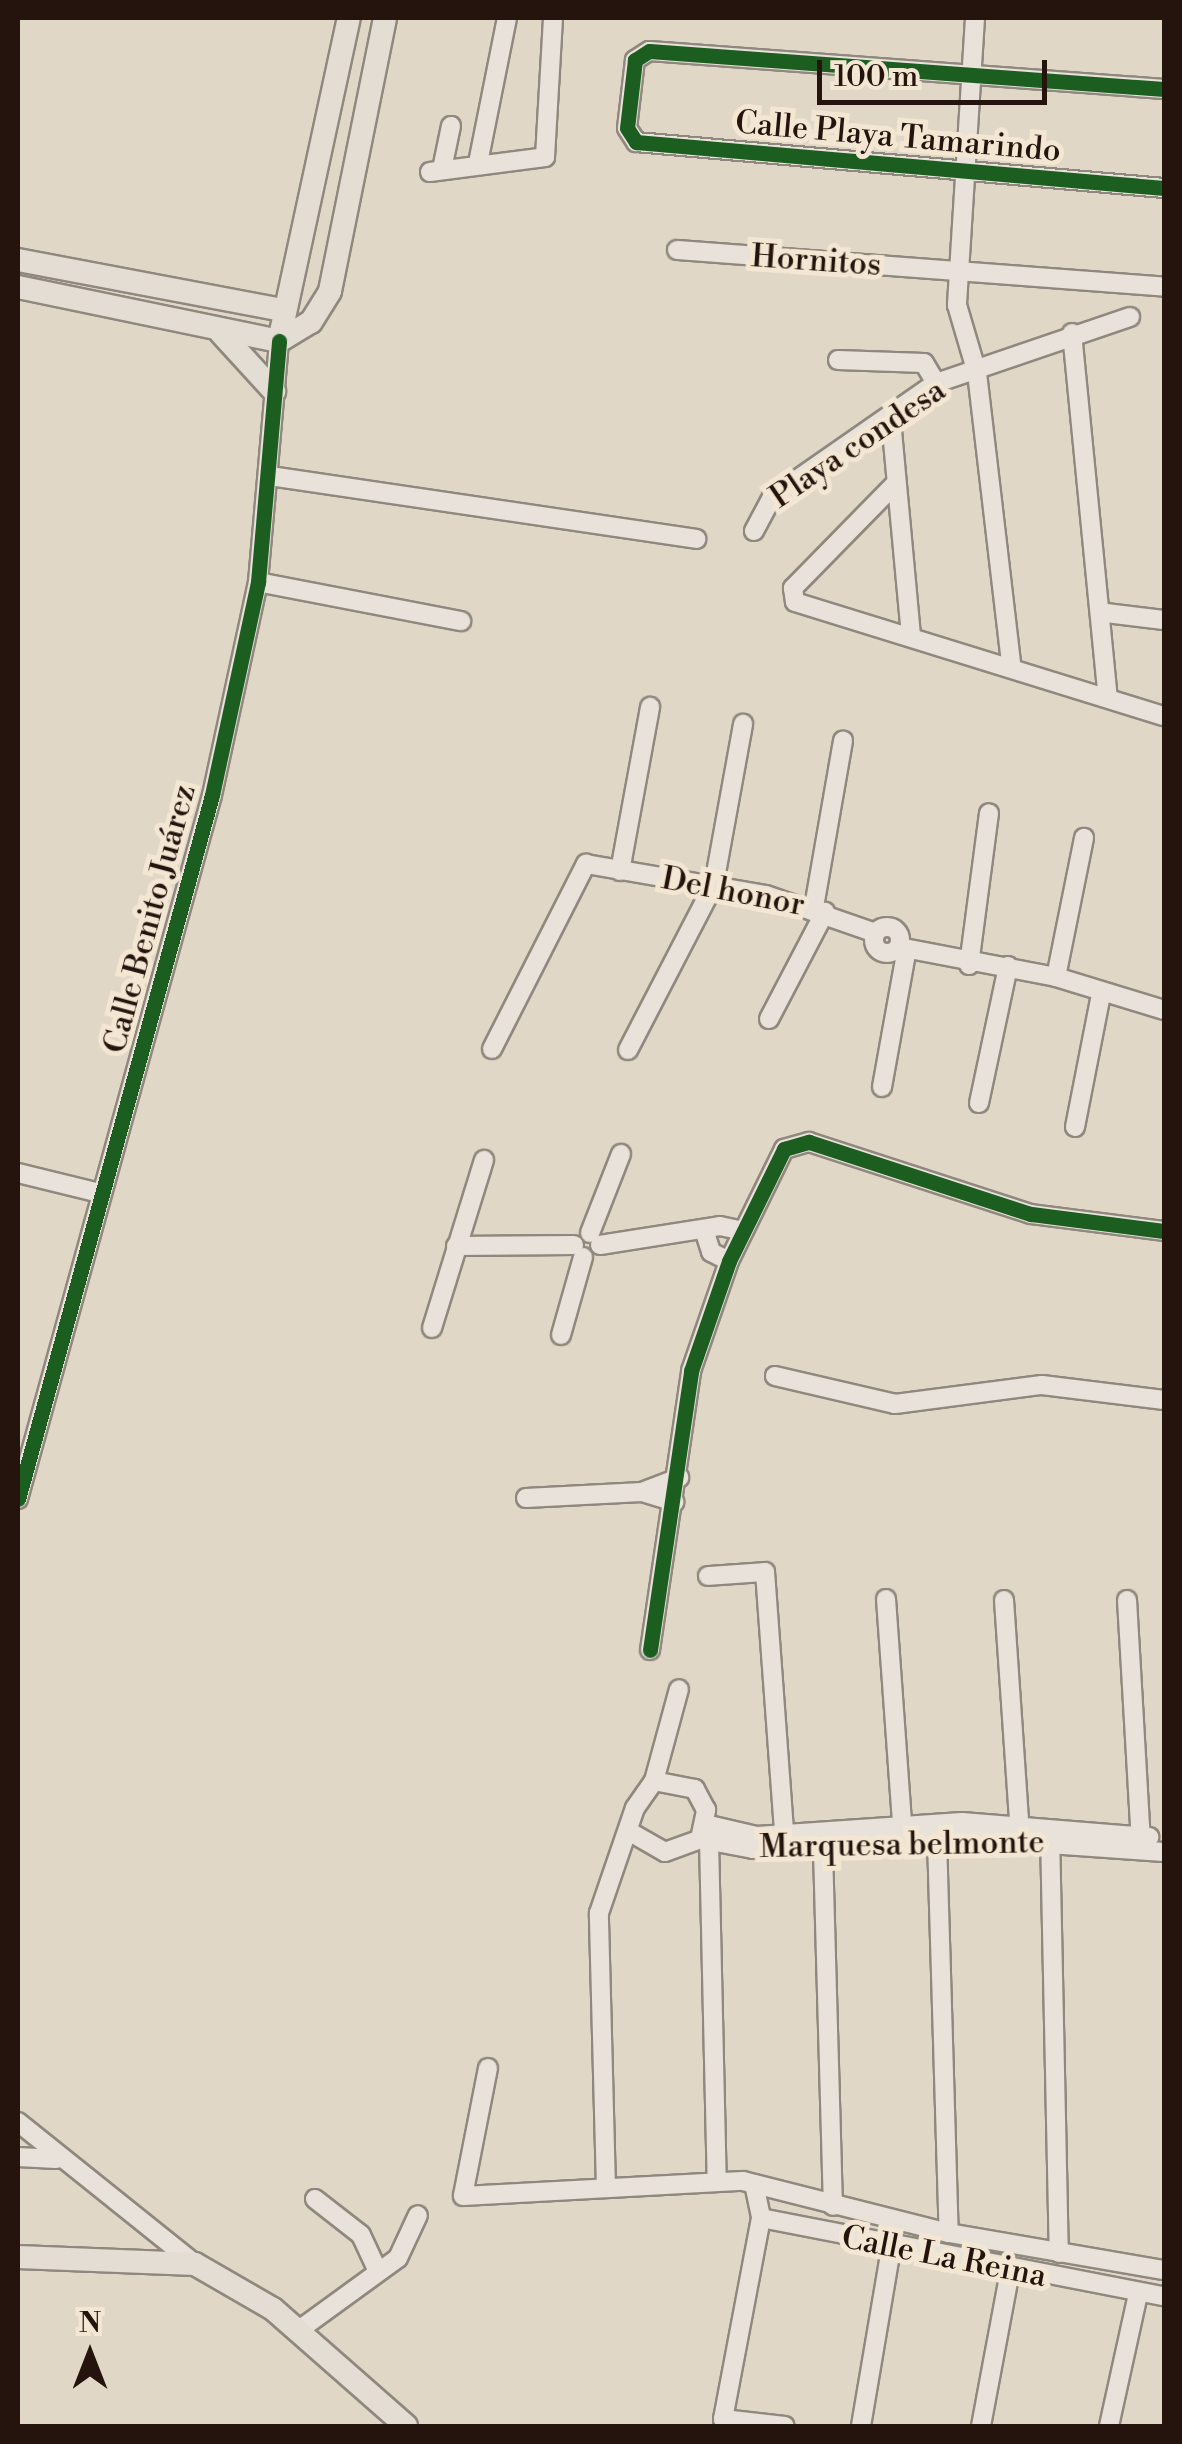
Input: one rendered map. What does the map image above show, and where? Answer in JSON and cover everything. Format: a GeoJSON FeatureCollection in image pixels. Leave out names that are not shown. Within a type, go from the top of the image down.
{"type":"FeatureCollection","features":[{"type":"Feature","properties":{"kind":"main road","name":"Calle Benito Juárez"},"geometry":{"type":"LineString","coordinates":[[279,341],[283,300],[349,18]]}},
{"type":"Feature","properties":{"kind":"main road"},"geometry":{"type":"LineString","coordinates":[[18,287],[221,333],[279,341],[310,322],[330,291],[384,18]]}},
{"type":"Feature","properties":{"kind":"main road"},"geometry":{"type":"LineString","coordinates":[[18,260],[236,305],[283,300],[313,282],[330,291]]}},
{"type":"Feature","properties":{"kind":"main road"},"geometry":{"type":"LineString","coordinates":[[221,333],[274,391]]}},
{"type":"Feature","properties":{"kind":"main road"},"geometry":{"type":"LineString","coordinates":[[18,2256],[195,2264],[299,2330],[406,2426]]}},
{"type":"Feature","properties":{"kind":"street"},"geometry":{"type":"LineString","coordinates":[[478,163],[507,18]]}},
{"type":"Feature","properties":{"kind":"street"},"geometry":{"type":"LineString","coordinates":[[452,126],[436,171],[546,157],[553,18]]}},
{"type":"Feature","properties":{"kind":"street"},"geometry":{"type":"LineString","coordinates":[[976,18],[955,272],[977,373],[1011,664]]}},
{"type":"Feature","properties":{"kind":"street","name":"Calle Playa Tamarindo"},"geometry":{"type":"LineString","coordinates":[[971,72],[640,52],[628,137],[961,172],[1164,188]]}},
{"type":"Feature","properties":{"kind":"street"},"geometry":{"type":"LineString","coordinates":[[971,72],[1164,89]]}},
{"type":"Feature","properties":{"kind":"street","name":"Hornitos"},"geometry":{"type":"LineString","coordinates":[[677,250],[1164,287]]}},
{"type":"Feature","properties":{"kind":"street","name":"Playa condesa"},"geometry":{"type":"LineString","coordinates":[[754,531],[772,497],[891,420],[936,383],[977,373],[1072,333],[1130,316]]}},
{"type":"Feature","properties":{"kind":"street"},"geometry":{"type":"LineString","coordinates":[[1072,333],[1106,613],[1108,698]]}},
{"type":"Feature","properties":{"kind":"street","name":"Calle Benito Juárez"},"geometry":{"type":"LineString","coordinates":[[18,1498],[59,1374],[100,1193],[163,995],[258,582],[279,341]]}},
{"type":"Feature","properties":{"kind":"street"},"geometry":{"type":"LineString","coordinates":[[838,360],[924,363],[936,383]]}},
{"type":"Feature","properties":{"kind":"street"},"geometry":{"type":"LineString","coordinates":[[891,420],[911,636]]}},
{"type":"Feature","properties":{"kind":"street"},"geometry":{"type":"LineString","coordinates":[[270,476],[696,539]]}},
{"type":"Feature","properties":{"kind":"street"},"geometry":{"type":"LineString","coordinates":[[895,484],[792,596],[1164,716]]}},
{"type":"Feature","properties":{"kind":"street"},"geometry":{"type":"LineString","coordinates":[[258,582],[461,621]]}},
{"type":"Feature","properties":{"kind":"street"},"geometry":{"type":"LineString","coordinates":[[1106,613],[1164,620]]}},
{"type":"Feature","properties":{"kind":"street"},"geometry":{"type":"LineString","coordinates":[[620,871],[650,707]]}},
{"type":"Feature","properties":{"kind":"street"},"geometry":{"type":"LineString","coordinates":[[628,1050],[714,884],[743,724]]}},
{"type":"Feature","properties":{"kind":"street"},"geometry":{"type":"LineString","coordinates":[[768,1019],[819,910],[843,740]]}},
{"type":"Feature","properties":{"kind":"street"},"geometry":{"type":"LineString","coordinates":[[969,964],[990,812]]}},
{"type":"Feature","properties":{"kind":"street"},"geometry":{"type":"LineString","coordinates":[[1056,976],[1084,838]]}},
{"type":"Feature","properties":{"kind":"street","name":"Del honor"},"geometry":{"type":"LineString","coordinates":[[492,1048],[586,864],[714,884],[819,910],[876,933],[897,931],[902,950]]}},
{"type":"Feature","properties":{"kind":"street"},"geometry":{"type":"LineString","coordinates":[[882,1088],[902,950],[1056,976],[1101,995],[1164,1010]]}},
{"type":"Feature","properties":{"kind":"street"},"geometry":{"type":"LineString","coordinates":[[979,1103],[1008,966]]}},
{"type":"Feature","properties":{"kind":"street"},"geometry":{"type":"LineString","coordinates":[[1074,1127],[1101,995]]}},
{"type":"Feature","properties":{"kind":"street"},"geometry":{"type":"LineString","coordinates":[[650,1650],[679,1478],[690,1371],[729,1261],[794,1141],[1031,1214],[1164,1230]]}},
{"type":"Feature","properties":{"kind":"street"},"geometry":{"type":"LineString","coordinates":[[561,1335],[587,1245],[621,1154]]}},
{"type":"Feature","properties":{"kind":"street"},"geometry":{"type":"LineString","coordinates":[[432,1328],[484,1160]]}},
{"type":"Feature","properties":{"kind":"street"},"geometry":{"type":"LineString","coordinates":[[18,1173],[100,1193]]}},
{"type":"Feature","properties":{"kind":"street"},"geometry":{"type":"LineString","coordinates":[[456,1246],[587,1245],[744,1231]]}},
{"type":"Feature","properties":{"kind":"street"},"geometry":{"type":"LineString","coordinates":[[705,1233],[711,1252],[729,1261]]}},
{"type":"Feature","properties":{"kind":"street"},"geometry":{"type":"LineString","coordinates":[[775,1376],[895,1404],[1042,1385],[1164,1400]]}},
{"type":"Feature","properties":{"kind":"street"},"geometry":{"type":"LineString","coordinates":[[526,1498],[642,1492],[679,1478]]}},
{"type":"Feature","properties":{"kind":"street"},"geometry":{"type":"LineString","coordinates":[[642,1492],[675,1502]]}},
{"type":"Feature","properties":{"kind":"street"},"geometry":{"type":"LineString","coordinates":[[708,1576],[764,1572],[784,1843]]}},
{"type":"Feature","properties":{"kind":"street"},"geometry":{"type":"LineString","coordinates":[[886,1600],[902,1836]]}},
{"type":"Feature","properties":{"kind":"street"},"geometry":{"type":"LineString","coordinates":[[1004,1600],[1020,1834]]}},
{"type":"Feature","properties":{"kind":"street"},"geometry":{"type":"LineString","coordinates":[[1127,1600],[1141,1842]]}},
{"type":"Feature","properties":{"kind":"street"},"geometry":{"type":"LineString","coordinates":[[606,2188],[598,1913],[654,1780],[679,1689]]}},
{"type":"Feature","properties":{"kind":"street"},"geometry":{"type":"LineString","coordinates":[[654,1780],[695,1789],[705,1834],[718,2181]]}},
{"type":"Feature","properties":{"kind":"street","name":"Marquesa belmonte"},"geometry":{"type":"LineString","coordinates":[[630,1832],[664,1852],[705,1834],[824,1850],[902,1836],[937,1839],[1020,1834]]}},
{"type":"Feature","properties":{"kind":"street","name":"Marquesa belmonte"},"geometry":{"type":"LineString","coordinates":[[784,1843],[1020,1834],[1164,1840]]}},
{"type":"Feature","properties":{"kind":"street"},"geometry":{"type":"LineString","coordinates":[[1050,1834],[1059,2252]]}},
{"type":"Feature","properties":{"kind":"street"},"geometry":{"type":"LineString","coordinates":[[937,1839],[948,2233]]}},
{"type":"Feature","properties":{"kind":"street","name":"Marquesa belmonte"},"geometry":{"type":"LineString","coordinates":[[1141,1842],[1164,1852]]}},
{"type":"Feature","properties":{"kind":"street"},"geometry":{"type":"LineString","coordinates":[[824,1850],[832,2206]]}},
{"type":"Feature","properties":{"kind":"street","name":"Calle La Reina"},"geometry":{"type":"LineString","coordinates":[[488,2068],[463,2196],[718,2181],[754,2184],[948,2233],[1164,2270]]}},
{"type":"Feature","properties":{"kind":"street"},"geometry":{"type":"LineString","coordinates":[[18,2122],[56,2159],[195,2264]]}},
{"type":"Feature","properties":{"kind":"street"},"geometry":{"type":"LineString","coordinates":[[18,2157],[56,2159]]}},
{"type":"Feature","properties":{"kind":"street"},"geometry":{"type":"LineString","coordinates":[[754,2184],[761,2218],[723,2419],[785,2426]]}},
{"type":"Feature","properties":{"kind":"street"},"geometry":{"type":"LineString","coordinates":[[315,2199],[361,2235],[377,2270]]}},
{"type":"Feature","properties":{"kind":"street"},"geometry":{"type":"LineString","coordinates":[[299,2330],[398,2258],[418,2215]]}},
{"type":"Feature","properties":{"kind":"street","name":"Calle La Reina"},"geometry":{"type":"LineString","coordinates":[[761,2218],[890,2249],[1164,2296]]}},
{"type":"Feature","properties":{"kind":"street"},"geometry":{"type":"LineString","coordinates":[[860,2426],[890,2249]]}},
{"type":"Feature","properties":{"kind":"street"},"geometry":{"type":"LineString","coordinates":[[980,2426],[1010,2271]]}},
{"type":"Feature","properties":{"kind":"street"},"geometry":{"type":"LineString","coordinates":[[1108,2426],[1138,2294]]}},
{"type":"Feature","properties":{"kind":"cycle path"},"geometry":{"type":"LineString","coordinates":[[1164,89],[649,51],[635,60],[627,128],[636,142],[1164,188]]}},
{"type":"Feature","properties":{"kind":"cycle path"},"geometry":{"type":"LineString","coordinates":[[18,1499],[212,795],[258,582],[279,341]]}},
{"type":"Feature","properties":{"kind":"cycle path"},"geometry":{"type":"LineString","coordinates":[[650,1650],[691,1371],[729,1261],[784,1149],[809,1142],[1031,1214],[1164,1231]]}}]}
